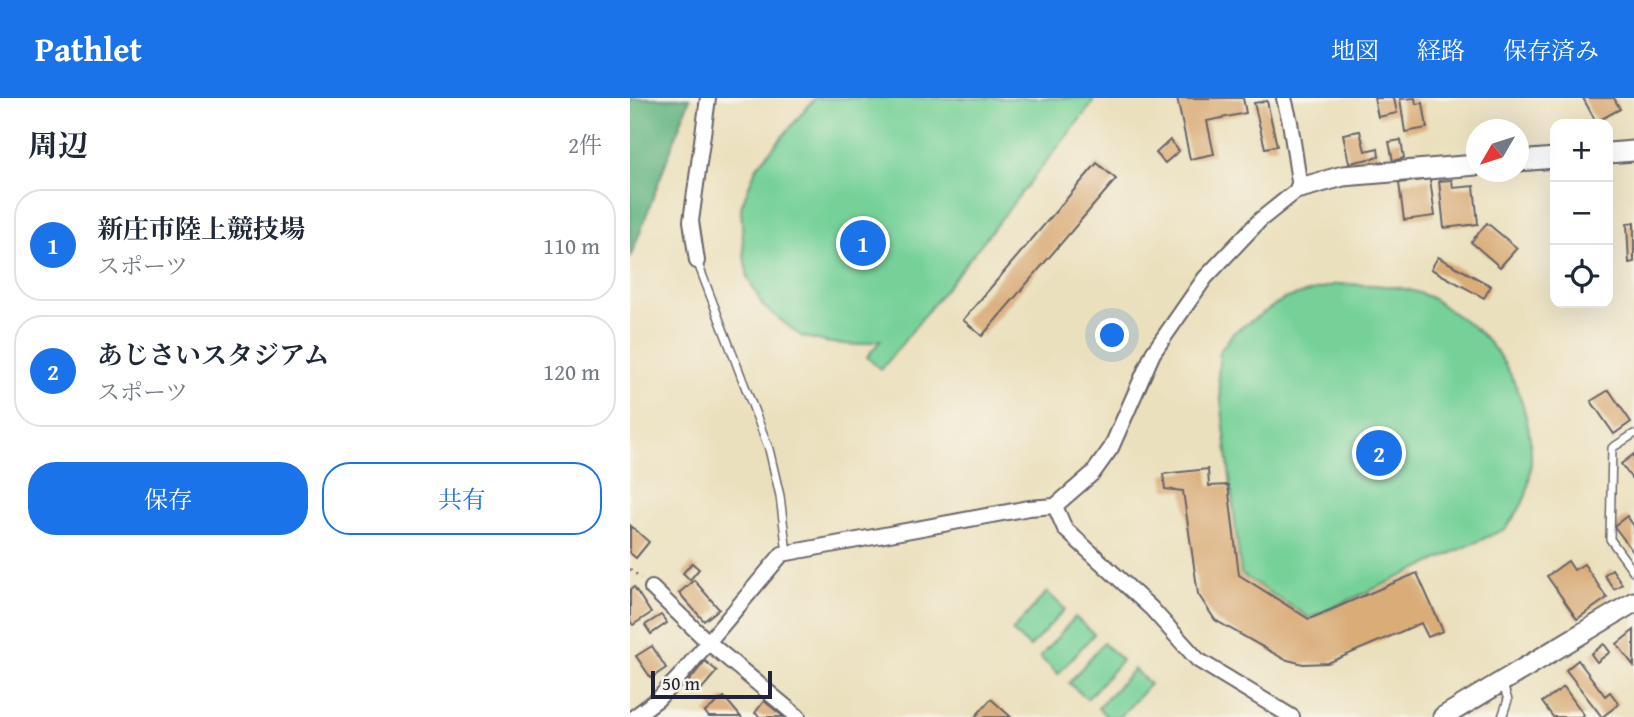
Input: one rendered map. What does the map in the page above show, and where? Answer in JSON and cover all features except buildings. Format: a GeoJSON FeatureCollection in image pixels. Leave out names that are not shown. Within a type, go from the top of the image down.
{"type":"FeatureCollection","features":[{"type":"Feature","properties":{"kind":"street"},"geometry":{"type":"LineString","coordinates":[[696,261],[691,221],[708,98]]}},
{"type":"Feature","properties":{"kind":"street"},"geometry":{"type":"LineString","coordinates":[[1284,98],[1300,188]]}},
{"type":"Feature","properties":{"kind":"street"},"geometry":{"type":"LineString","coordinates":[[1613,153],[1634,151]]}},
{"type":"Feature","properties":{"kind":"street"},"geometry":{"type":"LineString","coordinates":[[1529,160],[1550,158]]}},
{"type":"Feature","properties":{"kind":"street"},"geometry":{"type":"LineString","coordinates":[[634,717],[658,699],[782,554],[1028,508],[1055,506],[1093,473],[1111,448],[1153,353],[1205,278],[1260,220],[1300,188],[1343,176],[1466,166]]}},
{"type":"Feature","properties":{"kind":"street"},"geometry":{"type":"LineString","coordinates":[[1055,506],[1065,529],[1152,608],[1198,660],[1292,717]]}},
{"type":"Feature","properties":{"kind":"street"},"geometry":{"type":"LineString","coordinates":[[652,588],[708,642],[798,717]]}},
{"type":"Feature","properties":{"kind":"street"},"geometry":{"type":"LineString","coordinates":[[1443,717],[1634,602]]}},
{"type":"Feature","properties":{"kind":"lane"},"geometry":{"type":"LineString","coordinates":[[696,261],[769,449],[780,496],[787,553]]}},
{"type":"Feature","properties":{"kind":"lane"},"geometry":{"type":"LineString","coordinates":[[1634,434],[1612,448],[1610,539],[1634,572]]}},
{"type":"Feature","properties":{"kind":"lane"},"geometry":{"type":"LineString","coordinates":[[1502,681],[1508,700],[1502,717]]}},
{"type":"Feature","properties":{"kind":"green space"},"geometry":{"type":"Polygon","coordinates":[[[630,98],[690,98],[630,259],[630,98]]]}},
{"type":"Feature","properties":{"kind":"green space"},"geometry":{"type":"Polygon","coordinates":[[[815,98],[1093,98],[1092,104],[881,370],[867,357],[881,340],[857,345],[830,343],[801,336],[763,306],[748,278],[741,207],[756,168],[815,98]]]}},
{"type":"Feature","properties":{"kind":"green space"},"geometry":{"type":"Polygon","coordinates":[[[1337,284],[1383,286],[1417,292],[1430,297],[1480,333],[1496,352],[1516,387],[1528,427],[1531,467],[1525,498],[1505,529],[1310,618],[1241,574],[1218,374],[1220,351],[1233,333],[1284,299],[1337,284]]]}},
{"type":"Feature","properties":{"kind":"green space"},"geometry":{"type":"Polygon","coordinates":[[[1047,592],[1065,609],[1030,647],[1012,631],[1047,592]]]}},
{"type":"Feature","properties":{"kind":"green space"},"geometry":{"type":"Polygon","coordinates":[[[1075,617],[1094,634],[1058,674],[1040,657],[1075,617]]]}},
{"type":"Feature","properties":{"kind":"green space"},"geometry":{"type":"Polygon","coordinates":[[[1103,643],[1122,660],[1087,699],[1069,683],[1103,643]]]}},
{"type":"Feature","properties":{"kind":"green space"},"geometry":{"type":"Polygon","coordinates":[[[1134,669],[1150,684],[1120,717],[1107,717],[1098,708],[1134,669]]]}},
{"type":"Feature","properties":{"kind":"place","name":"新庄市陸上競技場"},"geometry":{"type":"Point","coordinates":[863,243]}},
{"type":"Feature","properties":{"kind":"place","name":"あじさいスタジアム"},"geometry":{"type":"Point","coordinates":[1379,453]}}]}
